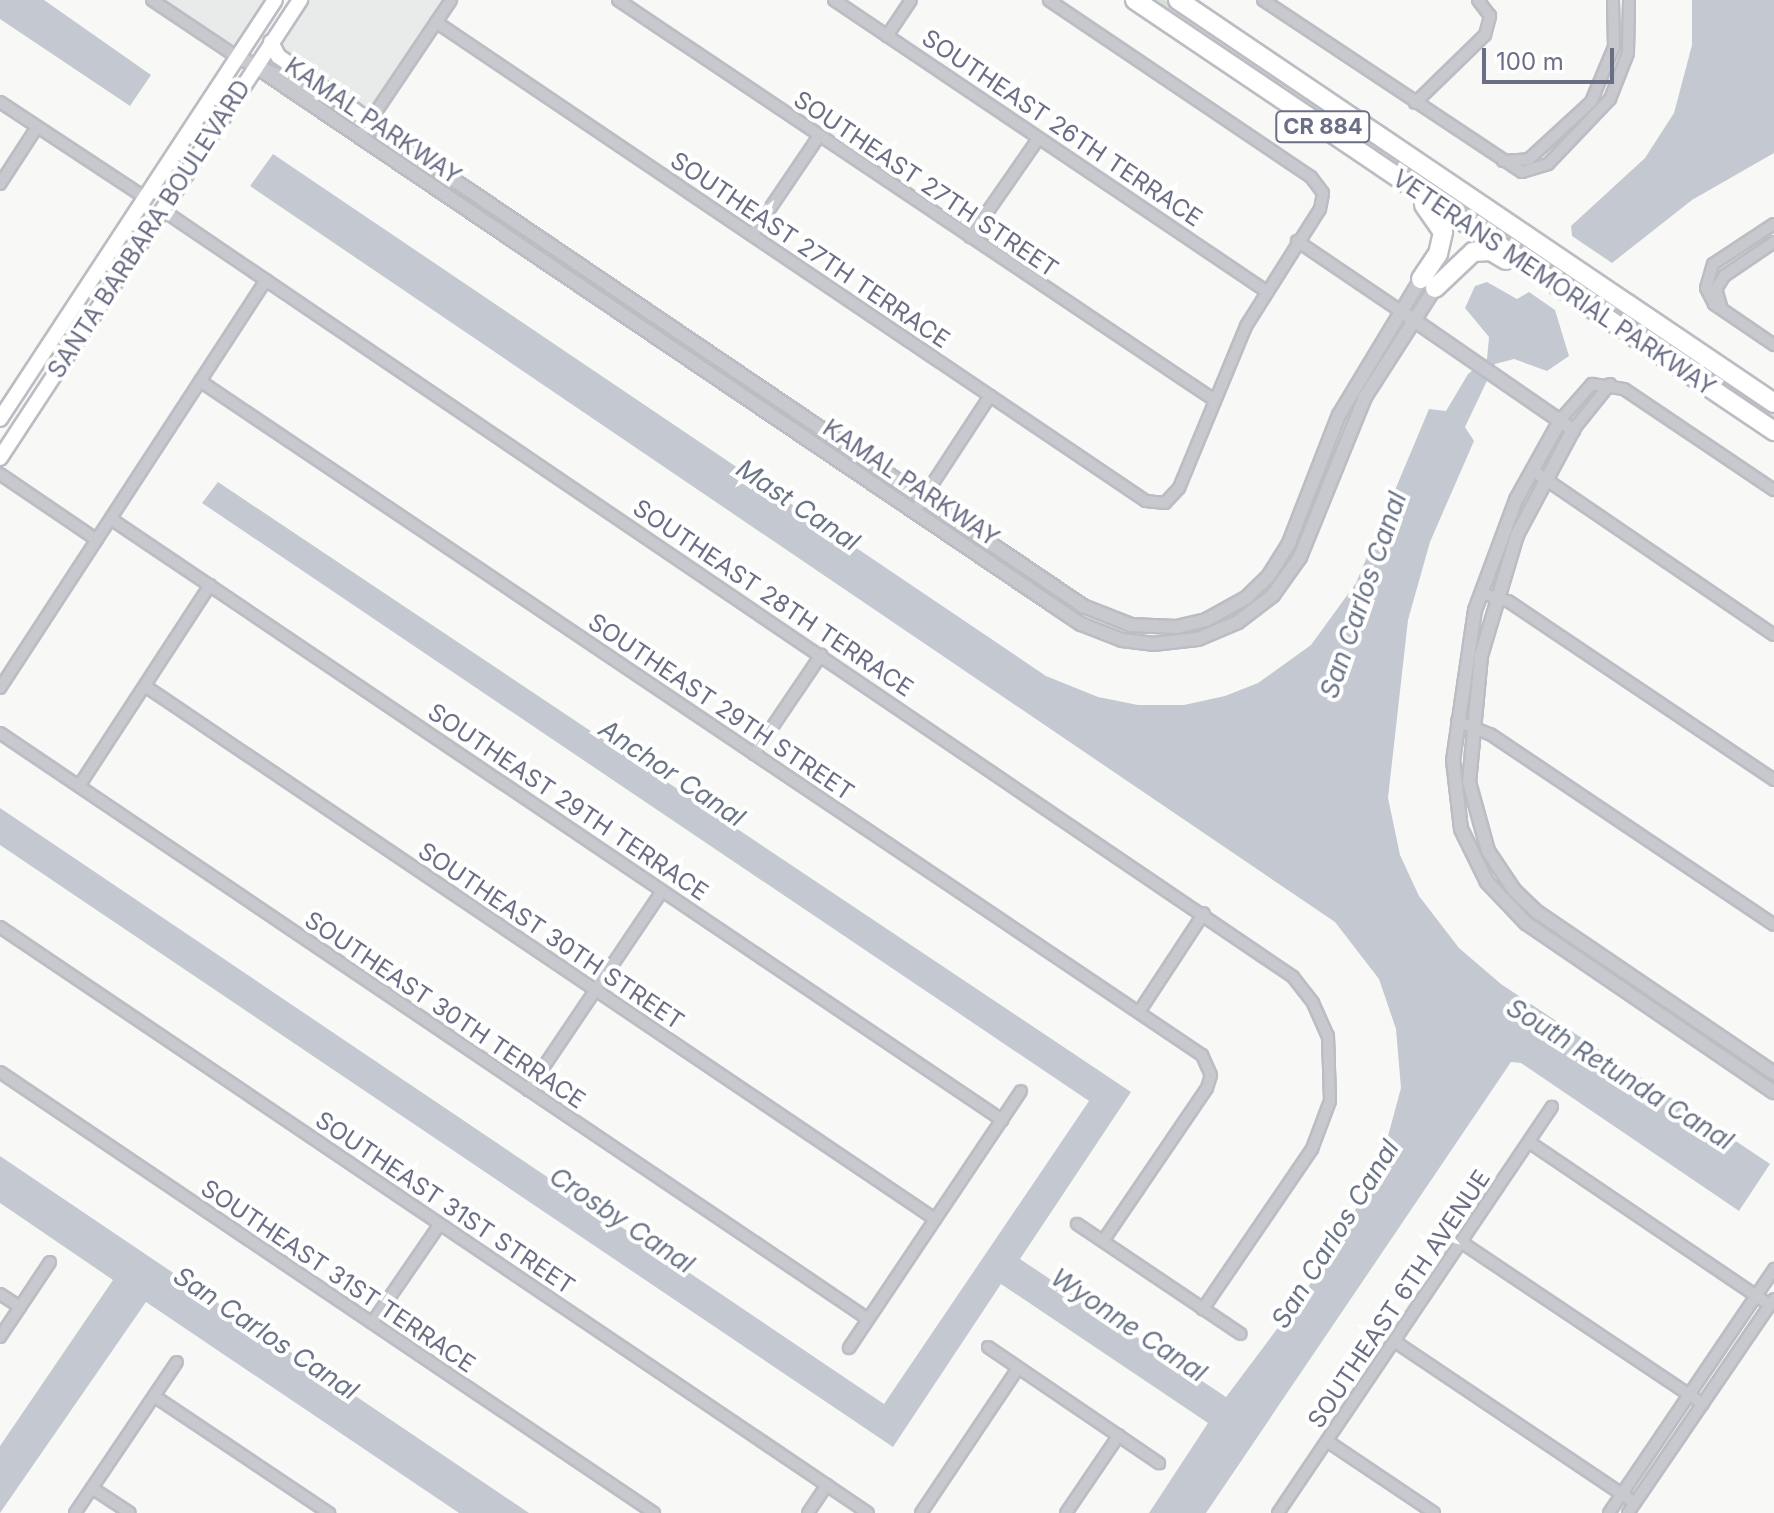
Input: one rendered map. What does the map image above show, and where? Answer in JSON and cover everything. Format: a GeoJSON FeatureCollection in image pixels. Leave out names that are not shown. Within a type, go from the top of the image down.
{"type":"FeatureCollection","features":[{"type":"Feature","properties":{"kind":"highway","name":"VETERANS MEMORIAL PARKWAY"},"geometry":{"type":"LineString","coordinates":[[1135,0],[1774,431]]}},
{"type":"Feature","properties":{"kind":"highway","name":"VETERANS MEMORIAL PARKWAY"},"geometry":{"type":"LineString","coordinates":[[1178,0],[1774,403]]}},
{"type":"Feature","properties":{"kind":"highway"},"geometry":{"type":"LineString","coordinates":[[1285,101],[1306,125],[1440,221],[1442,243],[1428,284]]}},
{"type":"Feature","properties":{"kind":"highway"},"geometry":{"type":"LineString","coordinates":[[1428,284],[1464,256],[1491,251],[1662,366],[1741,409]]}},
{"type":"Feature","properties":{"kind":"main road","name":"SANTA BARBARA BOULEVARD"},"geometry":{"type":"LineString","coordinates":[[0,419],[275,0]]}},
{"type":"Feature","properties":{"kind":"main road","name":"SANTA BARBARA BOULEVARD"},"geometry":{"type":"LineString","coordinates":[[0,458],[300,0]]}},
{"type":"Feature","properties":{"kind":"main road"},"geometry":{"type":"LineString","coordinates":[[271,42],[281,58],[369,121]]}},
{"type":"Feature","properties":{"kind":"street"},"geometry":{"type":"LineString","coordinates":[[152,0],[237,57]]}},
{"type":"Feature","properties":{"kind":"street"},"geometry":{"type":"LineString","coordinates":[[359,137],[451,0]]}},
{"type":"Feature","properties":{"kind":"street","name":"SOUTHEAST 27TH STREET"},"geometry":{"type":"LineString","coordinates":[[618,0],[1213,399]]}},
{"type":"Feature","properties":{"kind":"street","name":"SOUTHEAST 26TH TERRACE"},"geometry":{"type":"LineString","coordinates":[[834,0],[1266,291]]}},
{"type":"Feature","properties":{"kind":"street"},"geometry":{"type":"LineString","coordinates":[[887,36],[911,0]]}},
{"type":"Feature","properties":{"kind":"street"},"geometry":{"type":"LineString","coordinates":[[1049,0],[1311,177],[1323,193],[1320,209],[1266,291],[1213,399]]}},
{"type":"Feature","properties":{"kind":"street"},"geometry":{"type":"LineString","coordinates":[[1263,0],[1515,171],[1537,170],[1591,124],[1610,99],[1624,65],[1629,0]]}},
{"type":"Feature","properties":{"kind":"street"},"geometry":{"type":"LineString","coordinates":[[1415,103],[1485,35],[1490,16],[1478,0]]}},
{"type":"Feature","properties":{"kind":"street"},"geometry":{"type":"LineString","coordinates":[[1490,155],[1523,163],[1582,113],[1610,61],[1613,0]]}},
{"type":"Feature","properties":{"kind":"street","name":"SOUTHEAST 27TH TERRACE"},"geometry":{"type":"LineString","coordinates":[[436,22],[1146,501],[1165,503],[1179,488],[1213,399]]}},
{"type":"Feature","properties":{"kind":"street","name":"KAMAL PARKWAY"},"geometry":{"type":"LineString","coordinates":[[237,57],[369,121],[923,498],[1106,618],[1161,628],[1206,620],[1246,598],[1283,555],[1339,415],[1399,310],[1428,284]]}},
{"type":"Feature","properties":{"kind":"street","name":"KAMAL PARKWAY"},"geometry":{"type":"LineString","coordinates":[[255,66],[914,512],[1101,633],[1153,644],[1212,635],[1262,606],[1293,570],[1349,430],[1414,320],[1428,284]]}},
{"type":"Feature","properties":{"kind":"street"},"geometry":{"type":"LineString","coordinates":[[0,102],[144,197]]}},
{"type":"Feature","properties":{"kind":"street"},"geometry":{"type":"LineString","coordinates":[[0,184],[37,127]]}},
{"type":"Feature","properties":{"kind":"street"},"geometry":{"type":"LineString","coordinates":[[752,235],[819,136]]}},
{"type":"Feature","properties":{"kind":"street"},"geometry":{"type":"LineString","coordinates":[[970,237],[1038,139]]}},
{"type":"Feature","properties":{"kind":"street","name":"SOUTHEAST 28TH TERRACE"},"geometry":{"type":"LineString","coordinates":[[161,209],[1204,913],[1293,977],[1319,1014],[1330,1048],[1332,1088],[1318,1138],[1203,1309]]}},
{"type":"Feature","properties":{"kind":"street"},"geometry":{"type":"LineString","coordinates":[[1774,224],[1713,264],[1706,288],[1724,311],[1774,345]]}},
{"type":"Feature","properties":{"kind":"street"},"geometry":{"type":"LineString","coordinates":[[1297,241],[1573,430]]}},
{"type":"Feature","properties":{"kind":"street"},"geometry":{"type":"LineString","coordinates":[[1724,311],[1717,295],[1719,281],[1774,242]]}},
{"type":"Feature","properties":{"kind":"street"},"geometry":{"type":"LineString","coordinates":[[0,688],[266,280]]}},
{"type":"Feature","properties":{"kind":"street","name":"SOUTHEAST 29TH STREET"},"geometry":{"type":"LineString","coordinates":[[200,381],[1202,1055],[1211,1075],[1103,1241]]}},
{"type":"Feature","properties":{"kind":"street"},"geometry":{"type":"LineString","coordinates":[[1774,490],[1610,384],[1592,384],[1583,390],[1561,419],[1499,537],[1481,593],[1457,721],[1453,771],[1458,817],[1475,862],[1501,900],[1544,937],[1774,1092]]}},
{"type":"Feature","properties":{"kind":"street"},"geometry":{"type":"LineString","coordinates":[[1610,384],[1573,430],[1544,481],[1496,596],[1481,656],[1469,764],[1475,819],[1495,865],[1514,890],[1562,930],[1774,1073]]}},
{"type":"Feature","properties":{"kind":"street"},"geometry":{"type":"LineString","coordinates":[[914,512],[990,396]]}},
{"type":"Feature","properties":{"kind":"street"},"geometry":{"type":"LineString","coordinates":[[1532,470],[1774,635]]}},
{"type":"Feature","properties":{"kind":"street"},"geometry":{"type":"LineString","coordinates":[[0,474],[97,540]]}},
{"type":"Feature","properties":{"kind":"street","name":"SOUTHEAST 29TH TERRACE"},"geometry":{"type":"LineString","coordinates":[[111,519],[1002,1120]]}},
{"type":"Feature","properties":{"kind":"street"},"geometry":{"type":"LineString","coordinates":[[79,786],[210,585]]}},
{"type":"Feature","properties":{"kind":"street"},"geometry":{"type":"LineString","coordinates":[[1481,593],[1496,596],[1774,780]]}},
{"type":"Feature","properties":{"kind":"street"},"geometry":{"type":"LineString","coordinates":[[754,754],[821,655]]}},
{"type":"Feature","properties":{"kind":"street","name":"SOUTHEAST 30TH STREET"},"geometry":{"type":"LineString","coordinates":[[145,686],[935,1219]]}},
{"type":"Feature","properties":{"kind":"street"},"geometry":{"type":"LineString","coordinates":[[1457,721],[1473,727],[1774,925]]}},
{"type":"Feature","properties":{"kind":"street","name":"SOUTHEAST 30TH TERRACE"},"geometry":{"type":"LineString","coordinates":[[0,733],[868,1319]]}},
{"type":"Feature","properties":{"kind":"street"},"geometry":{"type":"LineString","coordinates":[[528,1090],[662,891]]}},
{"type":"Feature","properties":{"kind":"street"},"geometry":{"type":"LineString","coordinates":[[1139,1012],[1204,913]]}},
{"type":"Feature","properties":{"kind":"street","name":"SOUTHEAST 31ST STREET"},"geometry":{"type":"LineString","coordinates":[[0,927],[868,1513]]}},
{"type":"Feature","properties":{"kind":"street","name":"SOUTHEAST 31ST TERRACE"},"geometry":{"type":"LineString","coordinates":[[0,1072],[654,1513]]}},
{"type":"Feature","properties":{"kind":"street"},"geometry":{"type":"LineString","coordinates":[[849,1348],[1021,1091]]}},
{"type":"Feature","properties":{"kind":"street","name":"SOUTHEAST 6TH AVENUE"},"geometry":{"type":"LineString","coordinates":[[1278,1513],[1552,1107]]}},
{"type":"Feature","properties":{"kind":"street"},"geometry":{"type":"LineString","coordinates":[[1529,1142],[1756,1296],[1772,1302],[1628,1513]]}},
{"type":"Feature","properties":{"kind":"street"},"geometry":{"type":"LineString","coordinates":[[372,1323],[440,1224]]}},
{"type":"Feature","properties":{"kind":"street"},"geometry":{"type":"LineString","coordinates":[[1077,1224],[1241,1334]]}},
{"type":"Feature","properties":{"kind":"street"},"geometry":{"type":"LineString","coordinates":[[1461,1242],[1703,1404]]}},
{"type":"Feature","properties":{"kind":"street"},"geometry":{"type":"LineString","coordinates":[[0,1337],[50,1262]]}},
{"type":"Feature","properties":{"kind":"street"},"geometry":{"type":"LineString","coordinates":[[1609,1513],[1774,1269]]}},
{"type":"Feature","properties":{"kind":"street"},"geometry":{"type":"LineString","coordinates":[[0,1294],[20,1307]]}},
{"type":"Feature","properties":{"kind":"street"},"geometry":{"type":"LineString","coordinates":[[1394,1341],[1635,1503]]}},
{"type":"Feature","properties":{"kind":"street"},"geometry":{"type":"LineString","coordinates":[[988,1347],[1159,1463]]}},
{"type":"Feature","properties":{"kind":"street"},"geometry":{"type":"LineString","coordinates":[[75,1513],[177,1362]]}},
{"type":"Feature","properties":{"kind":"street"},"geometry":{"type":"LineString","coordinates":[[921,1513],[1018,1368]]}},
{"type":"Feature","properties":{"kind":"street"},"geometry":{"type":"LineString","coordinates":[[154,1396],[329,1513]]}},
{"type":"Feature","properties":{"kind":"street"},"geometry":{"type":"LineString","coordinates":[[1066,1513],[1119,1435]]}},
{"type":"Feature","properties":{"kind":"street"},"geometry":{"type":"LineString","coordinates":[[1327,1441],[1434,1513]]}},
{"type":"Feature","properties":{"kind":"street"},"geometry":{"type":"LineString","coordinates":[[808,1513],[827,1485]]}},
{"type":"Feature","properties":{"kind":"street"},"geometry":{"type":"LineString","coordinates":[[92,1488],[130,1513]]}},
{"type":"Feature","properties":{"kind":"shaded area"},"geometry":{"type":"Polygon","coordinates":[[[157,0],[270,0],[238,48],[157,0]]]}},
{"type":"Feature","properties":{"kind":"shaded area"},"geometry":{"type":"Polygon","coordinates":[[[306,0],[453,0],[377,121],[277,46],[306,0]]]}},
{"type":"Feature","properties":{"kind":"shaded area"},"geometry":{"type":"Polygon","coordinates":[[[1149,0],[1166,0],[1774,411],[1774,422],[1149,0]]]}},
{"type":"Feature","properties":{"kind":"water"},"geometry":{"type":"Polygon","coordinates":[[[0,0],[44,0],[151,75],[130,106],[0,19],[0,0]]]}},
{"type":"Feature","properties":{"kind":"water"},"geometry":{"type":"Polygon","coordinates":[[[1692,0],[1774,0],[1774,153],[1692,200],[1612,263],[1572,236],[1571,226],[1645,158],[1674,113],[1692,45],[1692,0]]]}},
{"type":"Feature","properties":{"kind":"water"},"geometry":{"type":"Polygon","coordinates":[[[273,154],[1046,676],[1098,697],[1138,705],[1184,705],[1225,696],[1258,683],[1311,645],[1356,583],[1429,409],[1446,411],[1468,374],[1487,359],[1489,337],[1465,308],[1475,286],[1487,282],[1517,299],[1529,292],[1555,310],[1569,356],[1547,371],[1514,359],[1495,364],[1465,427],[1474,441],[1430,542],[1408,620],[1388,798],[1400,855],[1419,896],[1459,948],[1501,984],[1770,1164],[1739,1211],[1521,1063],[1511,1062],[1206,1513],[1149,1513],[1208,1423],[1001,1284],[893,1447],[0,845],[0,808],[884,1404],[1089,1101],[202,503],[218,482],[1131,1092],[1020,1259],[1226,1397],[1307,1289],[1378,1173],[1401,1088],[1396,1029],[1379,979],[1335,922],[250,186],[273,154]]]}},
{"type":"Feature","properties":{"kind":"water"},"geometry":{"type":"Polygon","coordinates":[[[0,1156],[529,1513],[459,1513],[146,1302],[0,1513],[0,1446],[113,1280],[0,1203],[0,1156]]]}},
{"type":"Feature","properties":{"kind":"water label","name":"Mast Canal"},"geometry":{"type":"Point","coordinates":[798,505]}},
{"type":"Feature","properties":{"kind":"water label","name":"San Carlos Canal"},"geometry":{"type":"Point","coordinates":[1363,595]}},
{"type":"Feature","properties":{"kind":"water label","name":"Anchor Canal"},"geometry":{"type":"Point","coordinates":[672,773]}},
{"type":"Feature","properties":{"kind":"water label","name":"South Retunda Canal"},"geometry":{"type":"Point","coordinates":[1620,1074]}},
{"type":"Feature","properties":{"kind":"water label","name":"Crosby Canal"},"geometry":{"type":"Point","coordinates":[622,1220]}},
{"type":"Feature","properties":{"kind":"water label","name":"San Carlos Canal"},"geometry":{"type":"Point","coordinates":[1335,1234]}},
{"type":"Feature","properties":{"kind":"water label","name":"Wyonne Canal"},"geometry":{"type":"Point","coordinates":[1129,1325]}},
{"type":"Feature","properties":{"kind":"water label","name":"San Carlos Canal"},"geometry":{"type":"Point","coordinates":[266,1333]}}]}
